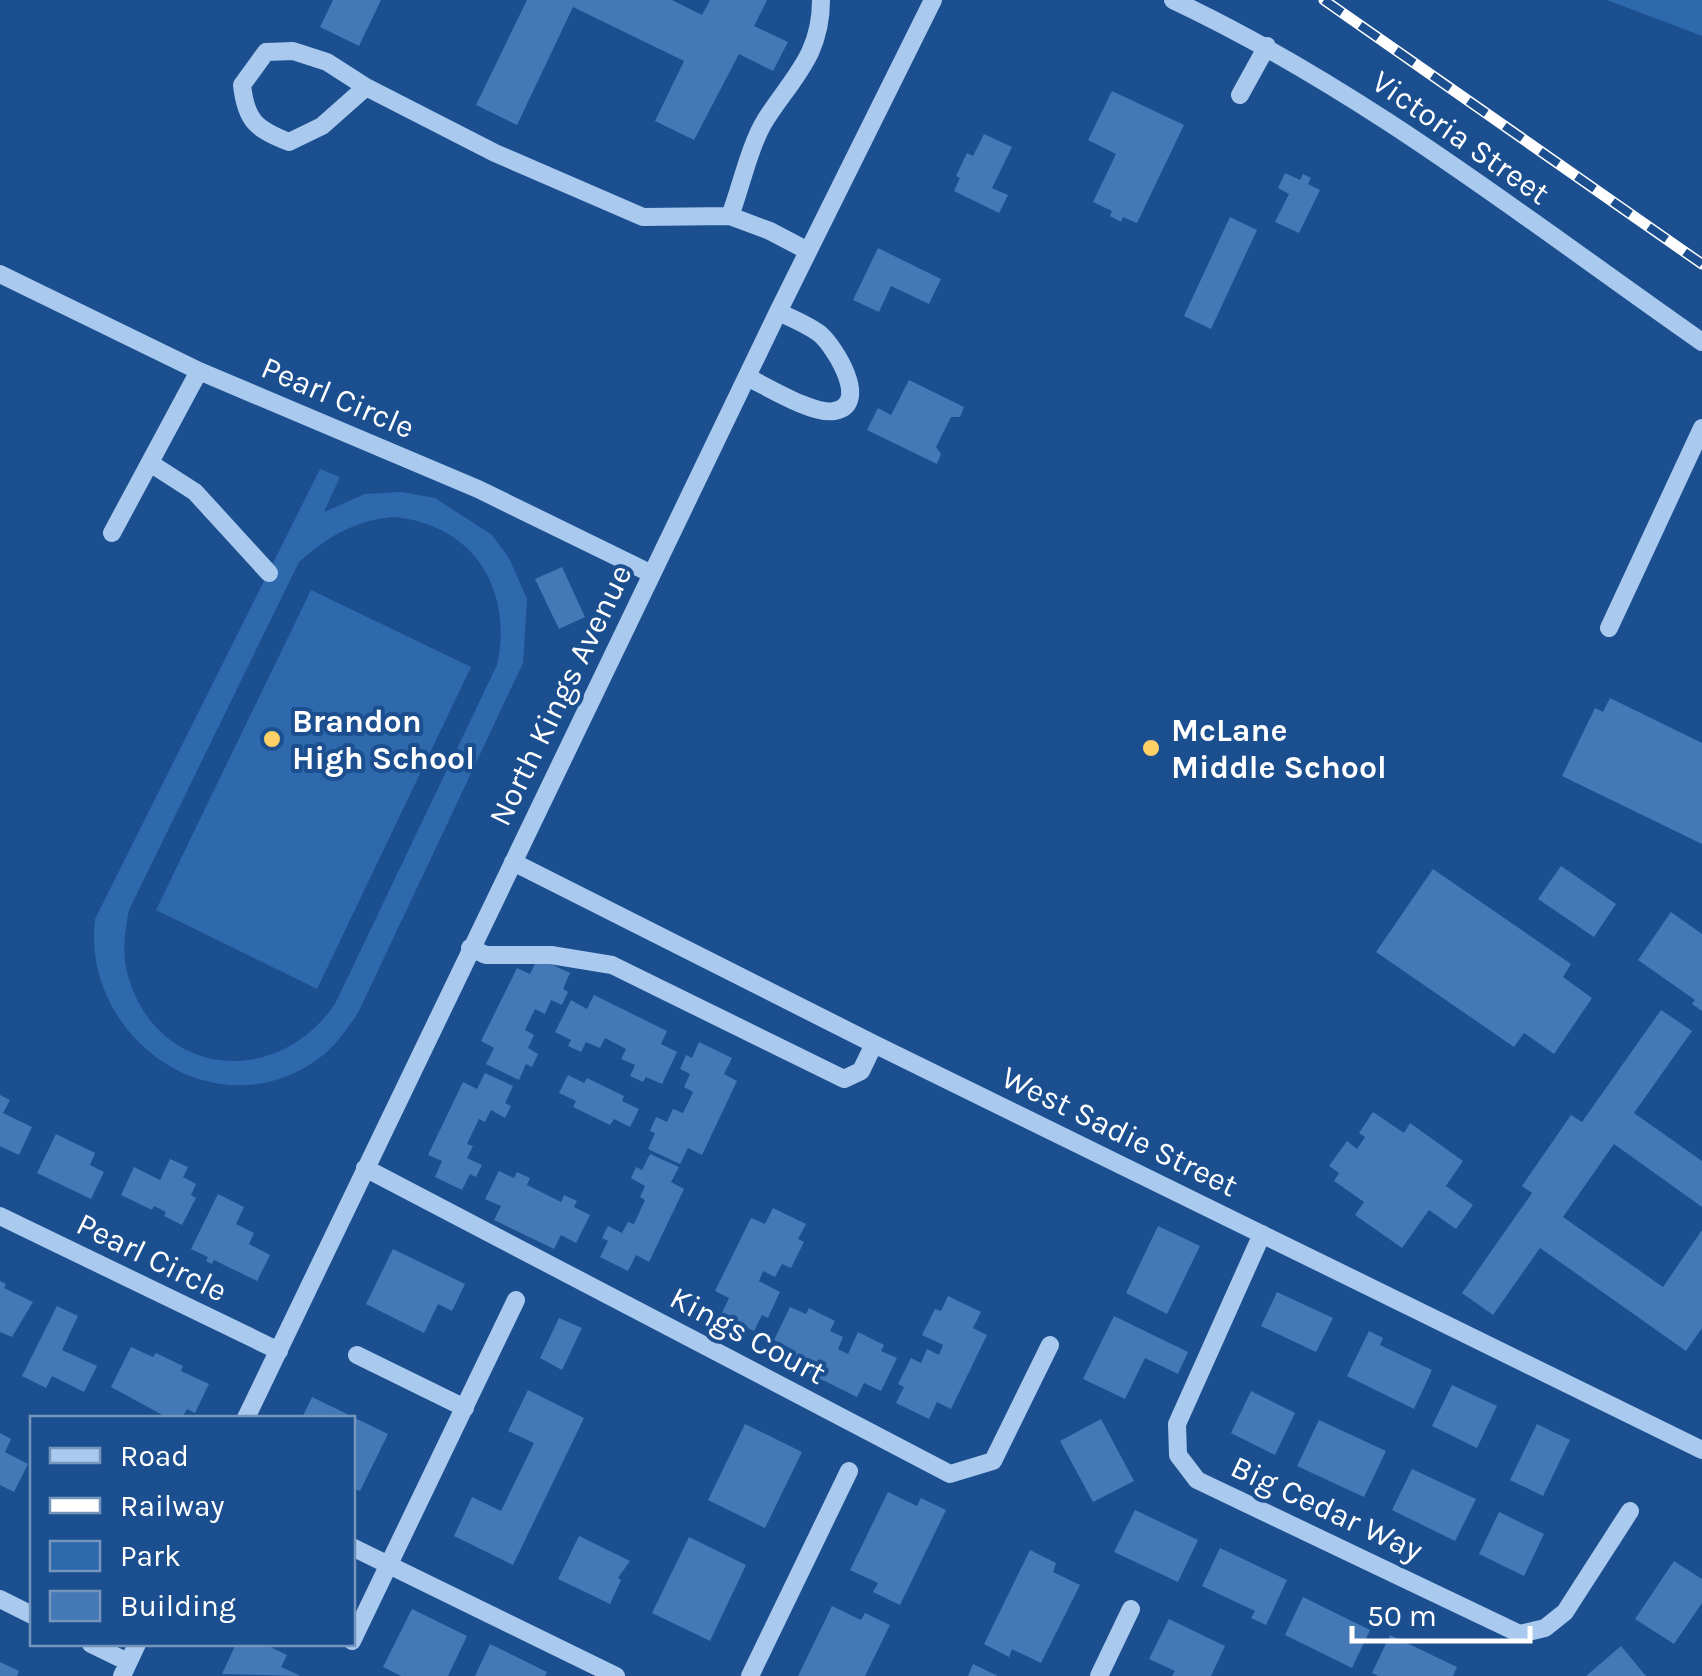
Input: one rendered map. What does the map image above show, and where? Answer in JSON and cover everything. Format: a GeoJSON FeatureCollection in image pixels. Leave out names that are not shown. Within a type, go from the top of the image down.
{"type":"FeatureCollection","features":[{"type":"Feature","properties":{"kind":"street"},"geometry":{"type":"LineString","coordinates":[[730,216],[764,121],[794,84],[821,27],[822,0]]}},
{"type":"Feature","properties":{"kind":"street","name":"North Kings Avenue"},"geometry":{"type":"LineString","coordinates":[[247,1416],[746,377],[933,0]]}},
{"type":"Feature","properties":{"kind":"street","name":"Victoria Street"},"geometry":{"type":"LineString","coordinates":[[1173,0],[1266,46],[1400,130],[1702,342]]}},
{"type":"Feature","properties":{"kind":"street"},"geometry":{"type":"LineString","coordinates":[[1240,95],[1266,46]]}},
{"type":"Feature","properties":{"kind":"street"},"geometry":{"type":"LineString","coordinates":[[366,87],[322,126],[289,142],[261,131],[244,109],[242,85],[266,52],[294,51],[327,62],[366,87],[495,153],[643,217],[730,216],[808,251]]}},
{"type":"Feature","properties":{"kind":"street","name":"Pearl Circle"},"geometry":{"type":"LineString","coordinates":[[0,274],[199,371],[478,489],[652,574]]}},
{"type":"Feature","properties":{"kind":"street"},"geometry":{"type":"LineString","coordinates":[[746,377],[821,411],[836,412],[850,398],[850,383],[833,348],[819,334],[778,312]]}},
{"type":"Feature","properties":{"kind":"street"},"geometry":{"type":"LineString","coordinates":[[112,533],[199,371]]}},
{"type":"Feature","properties":{"kind":"street"},"geometry":{"type":"LineString","coordinates":[[1609,628],[1702,428]]}},
{"type":"Feature","properties":{"kind":"street"},"geometry":{"type":"LineString","coordinates":[[150,463],[196,492],[268,573]]}},
{"type":"Feature","properties":{"kind":"street","name":"West Sadie Street"},"geometry":{"type":"LineString","coordinates":[[513,862],[874,1044],[1702,1450]]}},
{"type":"Feature","properties":{"kind":"street"},"geometry":{"type":"LineString","coordinates":[[470,948],[486,955],[551,955],[612,965],[844,1079],[861,1071],[874,1044]]}},
{"type":"Feature","properties":{"kind":"street","name":"Kings Court"},"geometry":{"type":"LineString","coordinates":[[364,1168],[950,1474],[993,1460],[1050,1345]]}},
{"type":"Feature","properties":{"kind":"street","name":"Pearl Circle"},"geometry":{"type":"LineString","coordinates":[[0,1216],[278,1352]]}},
{"type":"Feature","properties":{"kind":"street","name":"Big Cedar Way"},"geometry":{"type":"LineString","coordinates":[[1262,1234],[1177,1424],[1178,1455],[1197,1480],[1520,1634],[1545,1628],[1565,1612],[1630,1511]]}},
{"type":"Feature","properties":{"kind":"street"},"geometry":{"type":"LineString","coordinates":[[355,1637],[516,1300]]}},
{"type":"Feature","properties":{"kind":"street"},"geometry":{"type":"LineString","coordinates":[[357,1355],[465,1408]]}},
{"type":"Feature","properties":{"kind":"street"},"geometry":{"type":"LineString","coordinates":[[750,1676],[849,1472]]}},
{"type":"Feature","properties":{"kind":"street"},"geometry":{"type":"LineString","coordinates":[[355,1549],[616,1676]]}},
{"type":"Feature","properties":{"kind":"street"},"geometry":{"type":"LineString","coordinates":[[0,1599],[30,1614]]}},
{"type":"Feature","properties":{"kind":"street"},"geometry":{"type":"LineString","coordinates":[[1099,1676],[1131,1608]]}},
{"type":"Feature","properties":{"kind":"street"},"geometry":{"type":"LineString","coordinates":[[94,1646],[125,1669],[136,1646]]}},
{"type":"Feature","properties":{"kind":"green space"},"geometry":{"type":"Polygon","coordinates":[[[1607,0],[1702,0],[1702,36],[1607,0]]]}},
{"type":"Feature","properties":{"kind":"green space"},"geometry":{"type":"Polygon","coordinates":[[[320,469],[340,477],[324,512],[365,494],[401,492],[435,498],[492,535],[509,558],[527,599],[523,663],[358,1013],[330,1049],[278,1079],[237,1085],[198,1079],[162,1061],[132,1035],[109,1001],[96,962],[95,919],[320,469]],[[392,517],[365,522],[331,538],[299,562],[129,910],[125,964],[141,1007],[162,1034],[189,1051],[219,1060],[250,1060],[281,1050],[310,1032],[335,1004],[497,665],[499,610],[481,564],[445,532],[392,517]]]}},
{"type":"Feature","properties":{"kind":"green space"},"geometry":{"type":"Polygon","coordinates":[[[311,590],[471,667],[317,989],[156,910],[311,590]]]}},
{"type":"Feature","properties":{"kind":"building"},"geometry":{"type":"Polygon","coordinates":[[[333,0],[381,0],[359,46],[320,27],[333,0]]]}},
{"type":"Feature","properties":{"kind":"building"},"geometry":{"type":"Polygon","coordinates":[[[527,0],[672,0],[702,15],[710,0],[767,0],[754,26],[788,42],[773,71],[739,54],[694,140],[655,121],[684,61],[573,7],[517,125],[476,105],[527,0]]]}},
{"type":"Feature","properties":{"kind":"building"},"geometry":{"type":"Polygon","coordinates":[[[1112,91],[1184,125],[1137,223],[1123,217],[1121,222],[1110,216],[1112,211],[1093,202],[1116,154],[1088,140],[1112,91]]]}},
{"type":"Feature","properties":{"kind":"building"},"geometry":{"type":"Polygon","coordinates":[[[984,134],[1012,147],[992,188],[1008,195],[999,213],[954,191],[967,153],[973,156],[984,134]]]}},
{"type":"Feature","properties":{"kind":"building"},"geometry":{"type":"Polygon","coordinates":[[[1285,173],[1300,180],[1303,174],[1311,178],[1308,184],[1320,190],[1299,233],[1275,222],[1289,194],[1278,188],[1285,173]]]}},
{"type":"Feature","properties":{"kind":"building"},"geometry":{"type":"Polygon","coordinates":[[[1230,217],[1257,230],[1211,329],[1184,316],[1230,217]]]}},
{"type":"Feature","properties":{"kind":"building"},"geometry":{"type":"Polygon","coordinates":[[[878,248],[941,279],[929,304],[891,286],[879,312],[853,300],[878,248]]]}},
{"type":"Feature","properties":{"kind":"building"},"geometry":{"type":"Polygon","coordinates":[[[909,380],[964,407],[960,417],[951,417],[936,447],[941,454],[937,464],[867,430],[878,408],[891,415],[909,380]]]}},
{"type":"Feature","properties":{"kind":"building"},"geometry":{"type":"Polygon","coordinates":[[[562,567],[585,617],[559,629],[535,579],[562,567]]]}},
{"type":"Feature","properties":{"kind":"building"},"geometry":{"type":"Polygon","coordinates":[[[1610,698],[1702,743],[1702,844],[1562,776],[1595,708],[1603,712],[1610,698]]]}},
{"type":"Feature","properties":{"kind":"building"},"geometry":{"type":"Polygon","coordinates":[[[1561,866],[1616,904],[1594,937],[1538,899],[1561,866]]]}},
{"type":"Feature","properties":{"kind":"building"},"geometry":{"type":"Polygon","coordinates":[[[1433,869],[1571,964],[1563,977],[1592,998],[1554,1054],[1524,1033],[1514,1047],[1376,952],[1433,869]]]}},
{"type":"Feature","properties":{"kind":"building"},"geometry":{"type":"Polygon","coordinates":[[[1671,912],[1702,934],[1702,1011],[1692,1004],[1695,1000],[1638,960],[1671,912]]]}},
{"type":"Feature","properties":{"kind":"building"},"geometry":{"type":"Polygon","coordinates":[[[538,958],[570,973],[563,989],[568,992],[562,1005],[551,1000],[545,1014],[535,1009],[525,1030],[534,1035],[528,1048],[538,1054],[532,1067],[526,1064],[519,1080],[486,1064],[494,1048],[481,1041],[517,968],[530,974],[538,958]]]}},
{"type":"Feature","properties":{"kind":"building"},"geometry":{"type":"Polygon","coordinates":[[[594,995],[667,1031],[661,1044],[677,1052],[662,1084],[630,1076],[635,1065],[621,1059],[626,1049],[605,1038],[600,1048],[586,1042],[581,1052],[568,1046],[571,1040],[555,1032],[571,1000],[587,1009],[594,995]]]}},
{"type":"Feature","properties":{"kind":"building"},"geometry":{"type":"Polygon","coordinates":[[[1661,1010],[1692,1031],[1634,1113],[1702,1161],[1702,1207],[1614,1144],[1563,1217],[1663,1287],[1702,1230],[1702,1328],[1686,1351],[1540,1248],[1493,1315],[1462,1293],[1532,1193],[1522,1186],[1571,1115],[1582,1122],[1661,1010]]]}},
{"type":"Feature","properties":{"kind":"building"},"geometry":{"type":"Polygon","coordinates":[[[699,1042],[732,1058],[724,1074],[737,1081],[702,1155],[688,1148],[680,1164],[648,1149],[655,1133],[650,1131],[656,1117],[667,1122],[673,1109],[683,1113],[693,1092],[684,1087],[690,1074],[680,1069],[686,1055],[692,1058],[699,1042]]]}},
{"type":"Feature","properties":{"kind":"building"},"geometry":{"type":"Polygon","coordinates":[[[485,1073],[513,1086],[505,1103],[511,1106],[505,1118],[491,1110],[485,1122],[479,1119],[467,1144],[473,1146],[467,1158],[482,1165],[476,1177],[470,1174],[462,1190],[435,1177],[442,1161],[428,1155],[463,1082],[477,1089],[485,1073]]]}},
{"type":"Feature","properties":{"kind":"building"},"geometry":{"type":"Polygon","coordinates":[[[568,1075],[584,1083],[587,1078],[624,1096],[622,1101],[639,1109],[630,1127],[614,1119],[610,1125],[573,1107],[576,1101],[559,1093],[568,1075]]]}},
{"type":"Feature","properties":{"kind":"building"},"geometry":{"type":"Polygon","coordinates":[[[0,1095],[10,1100],[3,1113],[32,1127],[19,1155],[0,1146],[0,1095]]]}},
{"type":"Feature","properties":{"kind":"building"},"geometry":{"type":"Polygon","coordinates":[[[1373,1112],[1404,1133],[1410,1123],[1463,1161],[1446,1186],[1473,1205],[1456,1229],[1429,1210],[1402,1248],[1355,1215],[1364,1202],[1334,1181],[1339,1173],[1329,1166],[1347,1141],[1357,1149],[1365,1137],[1359,1133],[1373,1112]]]}},
{"type":"Feature","properties":{"kind":"building"},"geometry":{"type":"Polygon","coordinates":[[[56,1134],[95,1153],[90,1165],[104,1172],[91,1199],[37,1173],[56,1134]]]}},
{"type":"Feature","properties":{"kind":"building"},"geometry":{"type":"Polygon","coordinates":[[[650,1154],[679,1167],[671,1182],[684,1189],[649,1262],[636,1255],[628,1271],[600,1257],[608,1241],[602,1238],[608,1226],[622,1233],[628,1222],[634,1224],[645,1200],[640,1197],[645,1186],[631,1178],[636,1167],[642,1170],[650,1154]]]}},
{"type":"Feature","properties":{"kind":"building"},"geometry":{"type":"Polygon","coordinates":[[[170,1159],[188,1167],[183,1177],[196,1184],[191,1195],[196,1198],[182,1225],[154,1206],[152,1210],[121,1195],[134,1167],[160,1180],[170,1159]]]}},
{"type":"Feature","properties":{"kind":"building"},"geometry":{"type":"Polygon","coordinates":[[[499,1171],[514,1178],[517,1172],[530,1178],[527,1185],[561,1202],[564,1195],[577,1201],[574,1207],[590,1215],[576,1243],[561,1235],[554,1249],[494,1220],[501,1206],[485,1199],[499,1171]]]}},
{"type":"Feature","properties":{"kind":"building"},"geometry":{"type":"Polygon","coordinates":[[[218,1194],[244,1207],[236,1224],[254,1233],[249,1244],[270,1255],[257,1281],[214,1260],[212,1264],[206,1261],[208,1257],[191,1249],[218,1194]]]}},
{"type":"Feature","properties":{"kind":"building"},"geometry":{"type":"Polygon","coordinates":[[[773,1208],[806,1224],[798,1239],[804,1242],[791,1268],[782,1264],[775,1277],[763,1271],[759,1281],[780,1292],[768,1318],[762,1315],[754,1331],[721,1315],[729,1298],[715,1291],[751,1218],[765,1224],[773,1208]]]}},
{"type":"Feature","properties":{"kind":"building"},"geometry":{"type":"Polygon","coordinates":[[[1158,1226],[1200,1246],[1167,1314],[1126,1293],[1158,1226]]]}},
{"type":"Feature","properties":{"kind":"building"},"geometry":{"type":"Polygon","coordinates":[[[393,1249],[465,1284],[452,1311],[438,1304],[424,1333],[366,1304],[393,1249]]]}},
{"type":"Feature","properties":{"kind":"building"},"geometry":{"type":"Polygon","coordinates":[[[0,1281],[6,1284],[4,1288],[33,1302],[12,1337],[0,1332],[0,1281]]]}},
{"type":"Feature","properties":{"kind":"building"},"geometry":{"type":"Polygon","coordinates":[[[1277,1292],[1333,1318],[1316,1352],[1261,1326],[1277,1292]]]}},
{"type":"Feature","properties":{"kind":"building"},"geometry":{"type":"Polygon","coordinates":[[[948,1296],[981,1312],[973,1328],[987,1335],[951,1409],[937,1402],[929,1419],[896,1403],[904,1387],[898,1384],[911,1358],[921,1363],[927,1349],[939,1355],[943,1345],[922,1335],[935,1309],[941,1311],[948,1296]]]}},
{"type":"Feature","properties":{"kind":"building"},"geometry":{"type":"Polygon","coordinates":[[[57,1306],[78,1316],[62,1350],[97,1366],[84,1392],[52,1376],[46,1388],[22,1376],[57,1306]]]}},
{"type":"Feature","properties":{"kind":"building"},"geometry":{"type":"Polygon","coordinates":[[[790,1307],[806,1314],[809,1308],[835,1321],[830,1331],[843,1337],[838,1349],[848,1354],[858,1332],[884,1345],[881,1351],[897,1358],[881,1391],[864,1383],[857,1397],[784,1361],[790,1348],[774,1340],[790,1307]]]}},
{"type":"Feature","properties":{"kind":"building"},"geometry":{"type":"Polygon","coordinates":[[[1114,1316],[1188,1352],[1178,1374],[1145,1358],[1125,1399],[1083,1379],[1114,1316]]]}},
{"type":"Feature","properties":{"kind":"building"},"geometry":{"type":"Polygon","coordinates":[[[559,1318],[582,1328],[562,1370],[540,1358],[559,1318]]]}},
{"type":"Feature","properties":{"kind":"building"},"geometry":{"type":"Polygon","coordinates":[[[1369,1331],[1383,1338],[1380,1345],[1432,1370],[1414,1409],[1347,1376],[1369,1331]]]}},
{"type":"Feature","properties":{"kind":"building"},"geometry":{"type":"Polygon","coordinates":[[[131,1347],[153,1357],[156,1353],[209,1384],[195,1413],[187,1409],[183,1416],[164,1416],[111,1387],[131,1347]]]}},
{"type":"Feature","properties":{"kind":"building"},"geometry":{"type":"Polygon","coordinates":[[[1452,1385],[1497,1406],[1477,1448],[1432,1426],[1452,1385]]]}},
{"type":"Feature","properties":{"kind":"building"},"geometry":{"type":"Polygon","coordinates":[[[528,1390],[584,1418],[513,1565],[454,1536],[472,1497],[501,1511],[534,1443],[508,1431],[528,1390]]]}},
{"type":"Feature","properties":{"kind":"building"},"geometry":{"type":"Polygon","coordinates":[[[1251,1391],[1295,1413],[1275,1455],[1231,1433],[1251,1391]]]}},
{"type":"Feature","properties":{"kind":"building"},"geometry":{"type":"Polygon","coordinates":[[[312,1397],[351,1416],[303,1416],[312,1397]]]}},
{"type":"Feature","properties":{"kind":"building"},"geometry":{"type":"Polygon","coordinates":[[[355,1418],[388,1434],[360,1491],[355,1489],[355,1418]]]}},
{"type":"Feature","properties":{"kind":"building"},"geometry":{"type":"Polygon","coordinates":[[[1101,1419],[1134,1481],[1093,1502],[1060,1441],[1101,1419]]]}},
{"type":"Feature","properties":{"kind":"building"},"geometry":{"type":"Polygon","coordinates":[[[1319,1420],[1386,1451],[1364,1497],[1297,1466],[1319,1420]]]}},
{"type":"Feature","properties":{"kind":"building"},"geometry":{"type":"Polygon","coordinates":[[[745,1424],[802,1452],[765,1528],[708,1500],[745,1424]]]}},
{"type":"Feature","properties":{"kind":"building"},"geometry":{"type":"Polygon","coordinates":[[[1537,1424],[1570,1440],[1543,1496],[1510,1480],[1537,1424]]]}},
{"type":"Feature","properties":{"kind":"building"},"geometry":{"type":"Polygon","coordinates":[[[0,1433],[11,1439],[5,1452],[28,1464],[14,1492],[0,1485],[0,1433]]]}},
{"type":"Feature","properties":{"kind":"building"},"geometry":{"type":"Polygon","coordinates":[[[1412,1469],[1476,1499],[1455,1541],[1392,1510],[1412,1469]]]}},
{"type":"Feature","properties":{"kind":"building"},"geometry":{"type":"Polygon","coordinates":[[[888,1492],[917,1506],[921,1498],[946,1510],[900,1605],[873,1592],[878,1583],[850,1570],[888,1492]]]}},
{"type":"Feature","properties":{"kind":"building"},"geometry":{"type":"Polygon","coordinates":[[[1135,1510],[1198,1540],[1178,1582],[1114,1552],[1135,1510]]]}},
{"type":"Feature","properties":{"kind":"building"},"geometry":{"type":"Polygon","coordinates":[[[1499,1512],[1544,1534],[1524,1576],[1479,1554],[1499,1512]]]}},
{"type":"Feature","properties":{"kind":"building"},"geometry":{"type":"Polygon","coordinates":[[[579,1536],[630,1561],[618,1578],[621,1580],[610,1604],[558,1579],[579,1536]]]}},
{"type":"Feature","properties":{"kind":"building"},"geometry":{"type":"Polygon","coordinates":[[[689,1537],[746,1565],[710,1641],[652,1613],[689,1537]]]}},
{"type":"Feature","properties":{"kind":"building"},"geometry":{"type":"Polygon","coordinates":[[[1220,1548],[1287,1580],[1266,1625],[1251,1618],[1255,1611],[1202,1586],[1220,1548]]]}},
{"type":"Feature","properties":{"kind":"building"},"geometry":{"type":"Polygon","coordinates":[[[1030,1550],[1056,1563],[1053,1572],[1080,1585],[1041,1663],[1012,1649],[1009,1657],[984,1644],[1030,1550]]]}},
{"type":"Feature","properties":{"kind":"building"},"geometry":{"type":"Polygon","coordinates":[[[1674,1561],[1702,1579],[1702,1603],[1674,1644],[1635,1619],[1674,1561]]]}},
{"type":"Feature","properties":{"kind":"building"},"geometry":{"type":"Polygon","coordinates":[[[1303,1597],[1370,1630],[1352,1668],[1285,1635],[1303,1597]]]}},
{"type":"Feature","properties":{"kind":"building"},"geometry":{"type":"Polygon","coordinates":[[[832,1606],[861,1620],[865,1613],[890,1625],[865,1676],[798,1676],[832,1606]]]}},
{"type":"Feature","properties":{"kind":"building"},"geometry":{"type":"Polygon","coordinates":[[[412,1609],[467,1636],[448,1676],[401,1676],[383,1667],[412,1609]]]}},
{"type":"Feature","properties":{"kind":"building"},"geometry":{"type":"Polygon","coordinates":[[[1169,1619],[1225,1646],[1211,1676],[1172,1676],[1175,1671],[1149,1659],[1169,1619]]]}},
{"type":"Feature","properties":{"kind":"building"},"geometry":{"type":"Polygon","coordinates":[[[1390,1635],[1457,1667],[1453,1676],[1372,1673],[1390,1635]]]}},
{"type":"Feature","properties":{"kind":"building"},"geometry":{"type":"Polygon","coordinates":[[[490,1644],[547,1672],[545,1676],[475,1676],[490,1644]]]}},
{"type":"Feature","properties":{"kind":"building"},"geometry":{"type":"Polygon","coordinates":[[[235,1646],[268,1646],[287,1655],[281,1667],[301,1676],[222,1674],[235,1646]]]}},
{"type":"Feature","properties":{"kind":"building"},"geometry":{"type":"Polygon","coordinates":[[[1621,1646],[1646,1676],[1586,1676],[1621,1646]]]}},
{"type":"Feature","properties":{"kind":"building"},"geometry":{"type":"Polygon","coordinates":[[[0,1662],[19,1671],[17,1676],[0,1676],[0,1662]]]}},
{"type":"Feature","properties":{"kind":"building"},"geometry":{"type":"Polygon","coordinates":[[[973,1664],[998,1676],[968,1676],[973,1664]]]}},
{"type":"Feature","properties":{"kind":"railway"},"geometry":{"type":"LineString","coordinates":[[1324,0],[1702,264]]}},
{"type":"Feature","properties":{"kind":"place","name":"Brandon High School"},"geometry":{"type":"Point","coordinates":[272,739]}},
{"type":"Feature","properties":{"kind":"place","name":"McLane Middle School"},"geometry":{"type":"Point","coordinates":[1151,748]}}]}
